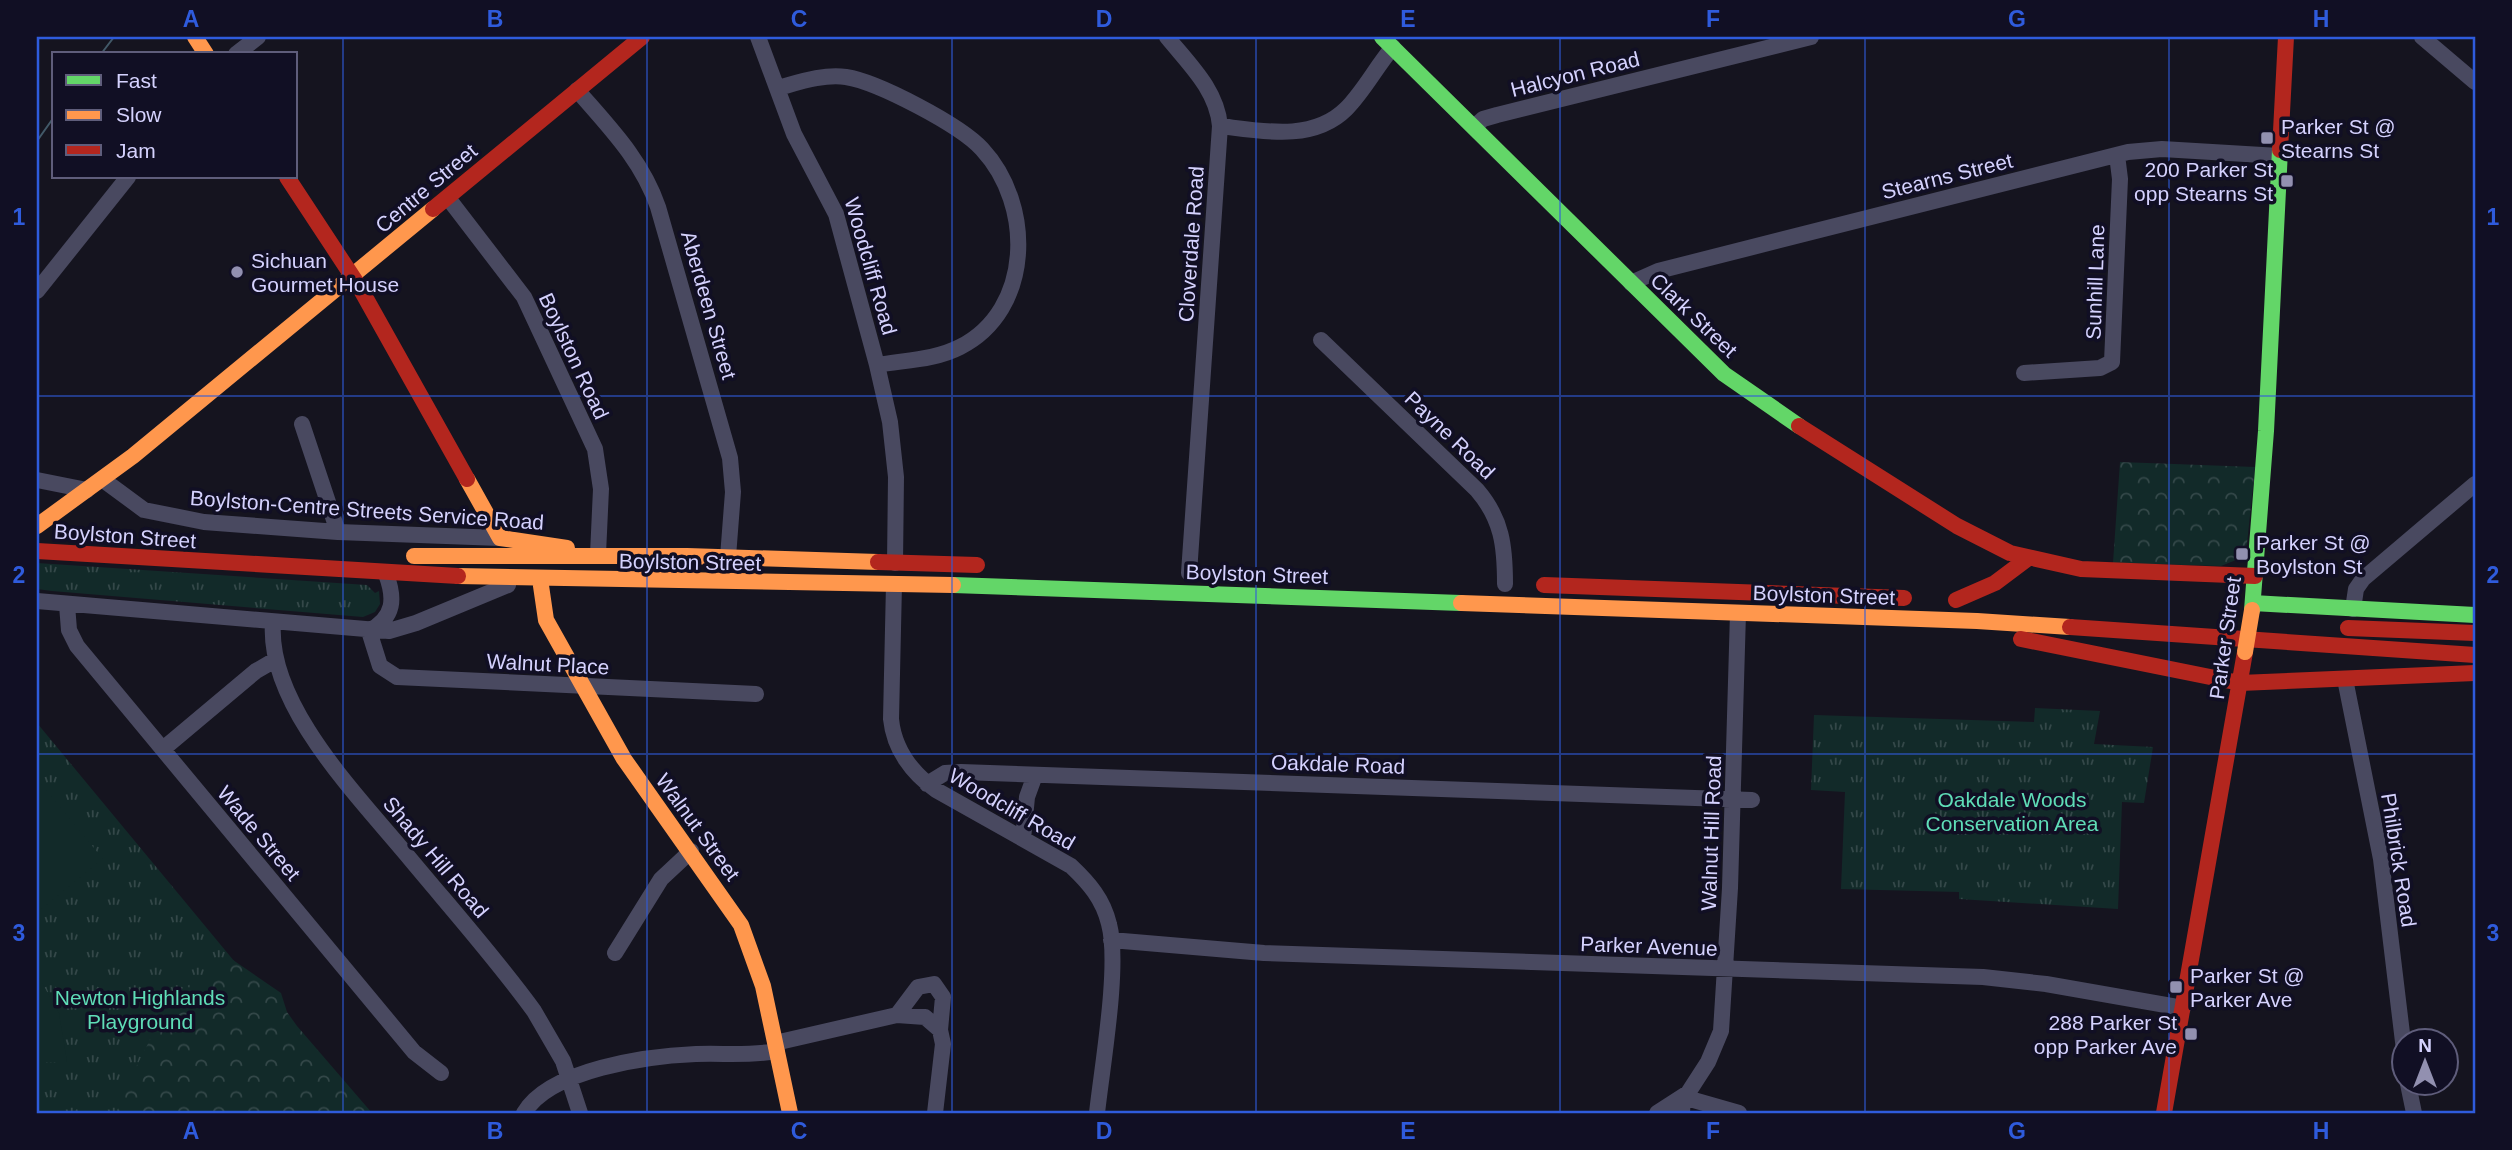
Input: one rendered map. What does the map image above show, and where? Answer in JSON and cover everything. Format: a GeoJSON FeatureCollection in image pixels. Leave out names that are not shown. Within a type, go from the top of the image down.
{"type":"FeatureCollection","features":[{"type":"Feature","properties":{"kind":"main road"},"geometry":{"type":"LineString","coordinates":[[195,37],[205,52]]}},
{"type":"Feature","properties":{"kind":"main road","name":"Centre Street"},"geometry":{"type":"LineString","coordinates":[[37,526],[102,479],[642,37]]}},
{"type":"Feature","properties":{"kind":"main road","name":"Parker Street"},"geometry":{"type":"LineString","coordinates":[[2164,1113],[2253,606],[2266,431],[2286,37]]}},
{"type":"Feature","properties":{"kind":"main road","name":"Clark Street"},"geometry":{"type":"LineString","coordinates":[[1387,42],[1711,362],[1751,396],[1957,526],[2027,559]]}},
{"type":"Feature","properties":{"kind":"main road"},"geometry":{"type":"LineString","coordinates":[[288,178],[352,276],[500,538]]}},
{"type":"Feature","properties":{"kind":"main road","name":"Boylston Street"},"geometry":{"type":"LineString","coordinates":[[37,532],[57,533]]}},
{"type":"Feature","properties":{"kind":"main road","name":"Boylston-Centre Streets Service Road"},"geometry":{"type":"LineString","coordinates":[[500,538],[538,541],[598,554]]}},
{"type":"Feature","properties":{"kind":"main road"},"geometry":{"type":"LineString","coordinates":[[286,549],[377,554]]}},
{"type":"Feature","properties":{"kind":"main road","name":"Boylston Street"},"geometry":{"type":"LineString","coordinates":[[40,551],[386,573],[532,579],[894,584],[1924,619],[2475,655]]}},
{"type":"Feature","properties":{"kind":"main road","name":"Boylston Street"},"geometry":{"type":"LineString","coordinates":[[403,555],[598,554],[1000,566]]}},
{"type":"Feature","properties":{"kind":"main road"},"geometry":{"type":"LineString","coordinates":[[1999,603],[1950,600],[1995,583],[2027,559],[2081,569],[2256,576]]}},
{"type":"Feature","properties":{"kind":"main road","name":"Walnut Street"},"geometry":{"type":"LineString","coordinates":[[532,579],[546,620],[628,767],[733,911],[747,939],[763,986],[790,1113]]}},
{"type":"Feature","properties":{"kind":"main road","name":"Boylston Street"},"geometry":{"type":"LineString","coordinates":[[1512,584],[1919,599]]}},
{"type":"Feature","properties":{"kind":"main road"},"geometry":{"type":"LineString","coordinates":[[2253,606],[2475,615]]}},
{"type":"Feature","properties":{"kind":"main road"},"geometry":{"type":"LineString","coordinates":[[1924,619],[2240,683],[2475,673]]}},
{"type":"Feature","properties":{"kind":"main road"},"geometry":{"type":"LineString","coordinates":[[2232,620],[2266,622]]}},
{"type":"Feature","properties":{"kind":"main road"},"geometry":{"type":"LineString","coordinates":[[2335,627],[2475,633]]}},
{"type":"Feature","properties":{"kind":"street"},"geometry":{"type":"LineString","coordinates":[[239,52],[258,37]]}},
{"type":"Feature","properties":{"kind":"street","name":"Woodcliff Road"},"geometry":{"type":"LineString","coordinates":[[758,37],[794,134],[836,214],[877,365],[890,422],[896,477],[895,562]]}},
{"type":"Feature","properties":{"kind":"street"},"geometry":{"type":"LineString","coordinates":[[1167,37],[1208,89],[1218,110],[1220,126],[1278,133],[1330,121],[1354,100],[1387,42]]}},
{"type":"Feature","properties":{"kind":"street","name":"Halcyon Road"},"geometry":{"type":"LineString","coordinates":[[1474,127],[1483,119],[1497,115],[1811,37]]}},
{"type":"Feature","properties":{"kind":"street"},"geometry":{"type":"LineString","coordinates":[[2422,37],[2475,82]]}},
{"type":"Feature","properties":{"kind":"street"},"geometry":{"type":"LineString","coordinates":[[778,88],[836,76],[881,88],[975,142],[990,160],[1008,192],[1016,223],[1018,263],[1011,291],[993,323],[964,346],[945,354],[877,365]]}},
{"type":"Feature","properties":{"kind":"street","name":"Aberdeen Street"},"geometry":{"type":"LineString","coordinates":[[577,90],[634,156],[649,181],[658,207],[730,458],[733,492],[728,557]]}},
{"type":"Feature","properties":{"kind":"street","name":"Cloverdale Road"},"geometry":{"type":"LineString","coordinates":[[1189,573],[1220,126]]}},
{"type":"Feature","properties":{"kind":"street","name":"Stearns Street"},"geometry":{"type":"LineString","coordinates":[[1631,283],[1658,271],[2118,155],[2162,149],[2279,156]]}},
{"type":"Feature","properties":{"kind":"street","name":"Sunhill Lane"},"geometry":{"type":"LineString","coordinates":[[2024,373],[2100,368],[2112,362],[2120,179],[2118,155]]}},
{"type":"Feature","properties":{"kind":"street"},"geometry":{"type":"LineString","coordinates":[[37,291],[127,178]]}},
{"type":"Feature","properties":{"kind":"street","name":"Boylston Road"},"geometry":{"type":"LineString","coordinates":[[448,198],[524,297],[591,439],[597,458],[601,489],[598,554]]}},
{"type":"Feature","properties":{"kind":"street","name":"Payne Road"},"geometry":{"type":"LineString","coordinates":[[1321,340],[1477,490],[1491,507],[1503,537],[1512,584]]}},
{"type":"Feature","properties":{"kind":"street"},"geometry":{"type":"LineString","coordinates":[[302,424],[338,533]]}},
{"type":"Feature","properties":{"kind":"street","name":"Boylston-Centre Streets Service Road"},"geometry":{"type":"LineString","coordinates":[[102,479],[134,504],[155,513],[224,524],[338,533],[500,538]]}},
{"type":"Feature","properties":{"kind":"street"},"geometry":{"type":"LineString","coordinates":[[37,480],[87,490]]}},
{"type":"Feature","properties":{"kind":"street"},"geometry":{"type":"LineString","coordinates":[[2353,609],[2356,589],[2363,579],[2475,484]]}},
{"type":"Feature","properties":{"kind":"street"},"geometry":{"type":"LineString","coordinates":[[369,631],[382,623],[392,608],[393,594],[386,573]]}},
{"type":"Feature","properties":{"kind":"street"},"geometry":{"type":"LineString","coordinates":[[37,601],[389,631],[532,579]]}},
{"type":"Feature","properties":{"kind":"street","name":"Woodcliff Road"},"geometry":{"type":"LineString","coordinates":[[894,584],[892,728],[905,759],[927,784],[1071,866],[1089,883],[1101,901],[1110,925],[1111,940],[1110,984],[1097,1113]]}},
{"type":"Feature","properties":{"kind":"street","name":"Wade Street"},"geometry":{"type":"LineString","coordinates":[[67,605],[69,630],[77,646],[414,1052],[441,1073]]}},
{"type":"Feature","properties":{"kind":"street","name":"Walnut Hill Road"},"geometry":{"type":"LineString","coordinates":[[1657,1113],[1683,1105],[1708,1062],[1721,1031],[1727,969],[1738,613]]}},
{"type":"Feature","properties":{"kind":"street","name":"Shady Hill Road"},"geometry":{"type":"LineString","coordinates":[[273,623],[275,660],[321,751],[519,990],[551,1037],[570,1078],[580,1113]]}},
{"type":"Feature","properties":{"kind":"street","name":"Walnut Place"},"geometry":{"type":"LineString","coordinates":[[369,631],[380,666],[397,677],[756,694]]}},
{"type":"Feature","properties":{"kind":"street"},"geometry":{"type":"LineString","coordinates":[[163,749],[256,671],[275,660]]}},
{"type":"Feature","properties":{"kind":"street","name":"Philbrick Road"},"geometry":{"type":"LineString","coordinates":[[2345,679],[2381,859],[2400,1028]]}},
{"type":"Feature","properties":{"kind":"street","name":"Oakdale Road"},"geometry":{"type":"LineString","coordinates":[[927,784],[937,776],[952,772],[1752,800]]}},
{"type":"Feature","properties":{"kind":"street"},"geometry":{"type":"LineString","coordinates":[[1023,839],[1027,797],[1035,775]]}},
{"type":"Feature","properties":{"kind":"street"},"geometry":{"type":"LineString","coordinates":[[615,953],[661,879],[691,851]]}},
{"type":"Feature","properties":{"kind":"street","name":"Parker Avenue"},"geometry":{"type":"LineString","coordinates":[[1111,940],[1264,953],[1983,977],[2046,984],[2183,1008]]}},
{"type":"Feature","properties":{"kind":"street"},"geometry":{"type":"LineString","coordinates":[[897,1015],[918,987],[934,984],[943,997],[940,1030],[943,1044],[935,1113]]}},
{"type":"Feature","properties":{"kind":"street"},"geometry":{"type":"LineString","coordinates":[[524,1113],[541,1091],[570,1078],[674,1056],[776,1047],[897,1015],[919,1015],[940,1030]]}},
{"type":"Feature","properties":{"kind":"street"},"geometry":{"type":"LineString","coordinates":[[1683,1105],[1739,1113]]}},
{"type":"Feature","properties":{"kind":"green space"},"geometry":{"type":"Polygon","coordinates":[[[2120,462],[2255,467],[2247,544],[2241,558],[2221,566],[2113,563],[2120,462]]]}},
{"type":"Feature","properties":{"kind":"green space"},"geometry":{"type":"Polygon","coordinates":[[[37,563],[367,585],[375,593],[379,591],[380,604],[375,612],[363,617],[52,591],[37,589],[37,563]]]}},
{"type":"Feature","properties":{"kind":"green space","name":"Oakdale Woods Conservation Area"},"geometry":{"type":"Polygon","coordinates":[[[2035,708],[2100,711],[2094,744],[2153,747],[2144,803],[2122,802],[2118,909],[1959,899],[1959,892],[1841,889],[1845,792],[1811,790],[1814,715],[2034,722],[2035,708]]]}},
{"type":"Feature","properties":{"kind":"green space","name":"Newton Highlands Playground"},"geometry":{"type":"Polygon","coordinates":[[[37,723],[360,1113],[37,1113],[37,723]]]}},
{"type":"Feature","properties":{"kind":"green space"},"geometry":{"type":"Polygon","coordinates":[[[37,779],[103,859],[37,913],[37,779]]]}},
{"type":"Feature","properties":{"kind":"green space"},"geometry":{"type":"Polygon","coordinates":[[[220,960],[233,960],[281,993],[287,1012],[297,1026],[372,1113],[116,1113],[156,1028],[174,1008],[181,990],[213,970],[220,960]]]}},
{"type":"Feature","properties":{"kind":"green space"},"geometry":{"type":"Polygon","coordinates":[[[37,974],[59,1013],[67,1062],[37,1062],[37,974]]]}},
{"type":"Feature","properties":{"kind":"tram line"},"geometry":{"type":"LineString","coordinates":[[103,52],[114,37]]}},
{"type":"Feature","properties":{"kind":"tram line"},"geometry":{"type":"LineString","coordinates":[[37,141],[52,120]]}},
{"type":"Feature","properties":{"kind":"traffic: fast"},"geometry":{"type":"LineString","coordinates":[[1382,37],[1724,374],[1799,426]]}},
{"type":"Feature","properties":{"kind":"traffic: fast"},"geometry":{"type":"LineString","coordinates":[[2252,610],[2266,431],[2280,150]]}},
{"type":"Feature","properties":{"kind":"traffic: fast"},"geometry":{"type":"LineString","coordinates":[[953,585],[1461,603]]}},
{"type":"Feature","properties":{"kind":"traffic: fast"},"geometry":{"type":"LineString","coordinates":[[2253,603],[2475,615]]}},
{"type":"Feature","properties":{"kind":"traffic: slow"},"geometry":{"type":"LineString","coordinates":[[195,37],[205,52]]}},
{"type":"Feature","properties":{"kind":"traffic: slow"},"geometry":{"type":"LineString","coordinates":[[37,526],[133,456],[433,209]]}},
{"type":"Feature","properties":{"kind":"traffic: slow"},"geometry":{"type":"LineString","coordinates":[[467,479],[500,538],[567,548]]}},
{"type":"Feature","properties":{"kind":"traffic: slow"},"geometry":{"type":"LineString","coordinates":[[414,556],[687,556],[878,562]]}},
{"type":"Feature","properties":{"kind":"traffic: slow"},"geometry":{"type":"LineString","coordinates":[[458,576],[953,585]]}},
{"type":"Feature","properties":{"kind":"traffic: slow"},"geometry":{"type":"LineString","coordinates":[[540,579],[546,620],[624,759],[741,925],[763,986],[790,1113]]}},
{"type":"Feature","properties":{"kind":"traffic: slow"},"geometry":{"type":"LineString","coordinates":[[1461,603],[1977,621],[2070,627]]}},
{"type":"Feature","properties":{"kind":"traffic: slow"},"geometry":{"type":"LineString","coordinates":[[2245,652],[2252,610]]}},
{"type":"Feature","properties":{"kind":"traffic: jam"},"geometry":{"type":"LineString","coordinates":[[433,209],[642,37]]}},
{"type":"Feature","properties":{"kind":"traffic: jam"},"geometry":{"type":"LineString","coordinates":[[2280,150],[2286,37]]}},
{"type":"Feature","properties":{"kind":"traffic: jam"},"geometry":{"type":"LineString","coordinates":[[288,178],[360,288],[467,479]]}},
{"type":"Feature","properties":{"kind":"traffic: jam"},"geometry":{"type":"LineString","coordinates":[[1799,426],[1957,526],[2010,553],[2081,569],[2255,576]]}},
{"type":"Feature","properties":{"kind":"traffic: jam"},"geometry":{"type":"LineString","coordinates":[[37,551],[458,576]]}},
{"type":"Feature","properties":{"kind":"traffic: jam"},"geometry":{"type":"LineString","coordinates":[[1956,600],[1995,583],[2027,559]]}},
{"type":"Feature","properties":{"kind":"traffic: jam"},"geometry":{"type":"LineString","coordinates":[[878,562],[977,565]]}},
{"type":"Feature","properties":{"kind":"traffic: jam"},"geometry":{"type":"LineString","coordinates":[[1544,585],[1904,598]]}},
{"type":"Feature","properties":{"kind":"traffic: jam"},"geometry":{"type":"LineString","coordinates":[[2070,627],[2475,655]]}},
{"type":"Feature","properties":{"kind":"traffic: jam"},"geometry":{"type":"LineString","coordinates":[[2348,628],[2475,633]]}},
{"type":"Feature","properties":{"kind":"traffic: jam"},"geometry":{"type":"LineString","coordinates":[[2021,639],[2240,683]]}},
{"type":"Feature","properties":{"kind":"traffic: jam"},"geometry":{"type":"LineString","coordinates":[[2164,1113],[2245,652]]}},
{"type":"Feature","properties":{"kind":"traffic: jam"},"geometry":{"type":"LineString","coordinates":[[2240,683],[2475,673]]}},
{"type":"Feature","properties":{"kind":"place","name":"Parker St @ Stearns St"},"geometry":{"type":"Point","coordinates":[2267,138]}},
{"type":"Feature","properties":{"kind":"place","name":"200 Parker St opp Stearns St"},"geometry":{"type":"Point","coordinates":[2287,181]}},
{"type":"Feature","properties":{"kind":"place","name":"Sichuan Gourmet House"},"geometry":{"type":"Point","coordinates":[237,272]}},
{"type":"Feature","properties":{"kind":"place","name":"Parker St @ Boylston St"},"geometry":{"type":"Point","coordinates":[2242,554]}},
{"type":"Feature","properties":{"kind":"place","name":"Parker St @ Parker Ave"},"geometry":{"type":"Point","coordinates":[2176,987]}},
{"type":"Feature","properties":{"kind":"place","name":"288 Parker St opp Parker Ave"},"geometry":{"type":"Point","coordinates":[2191,1034]}}]}
